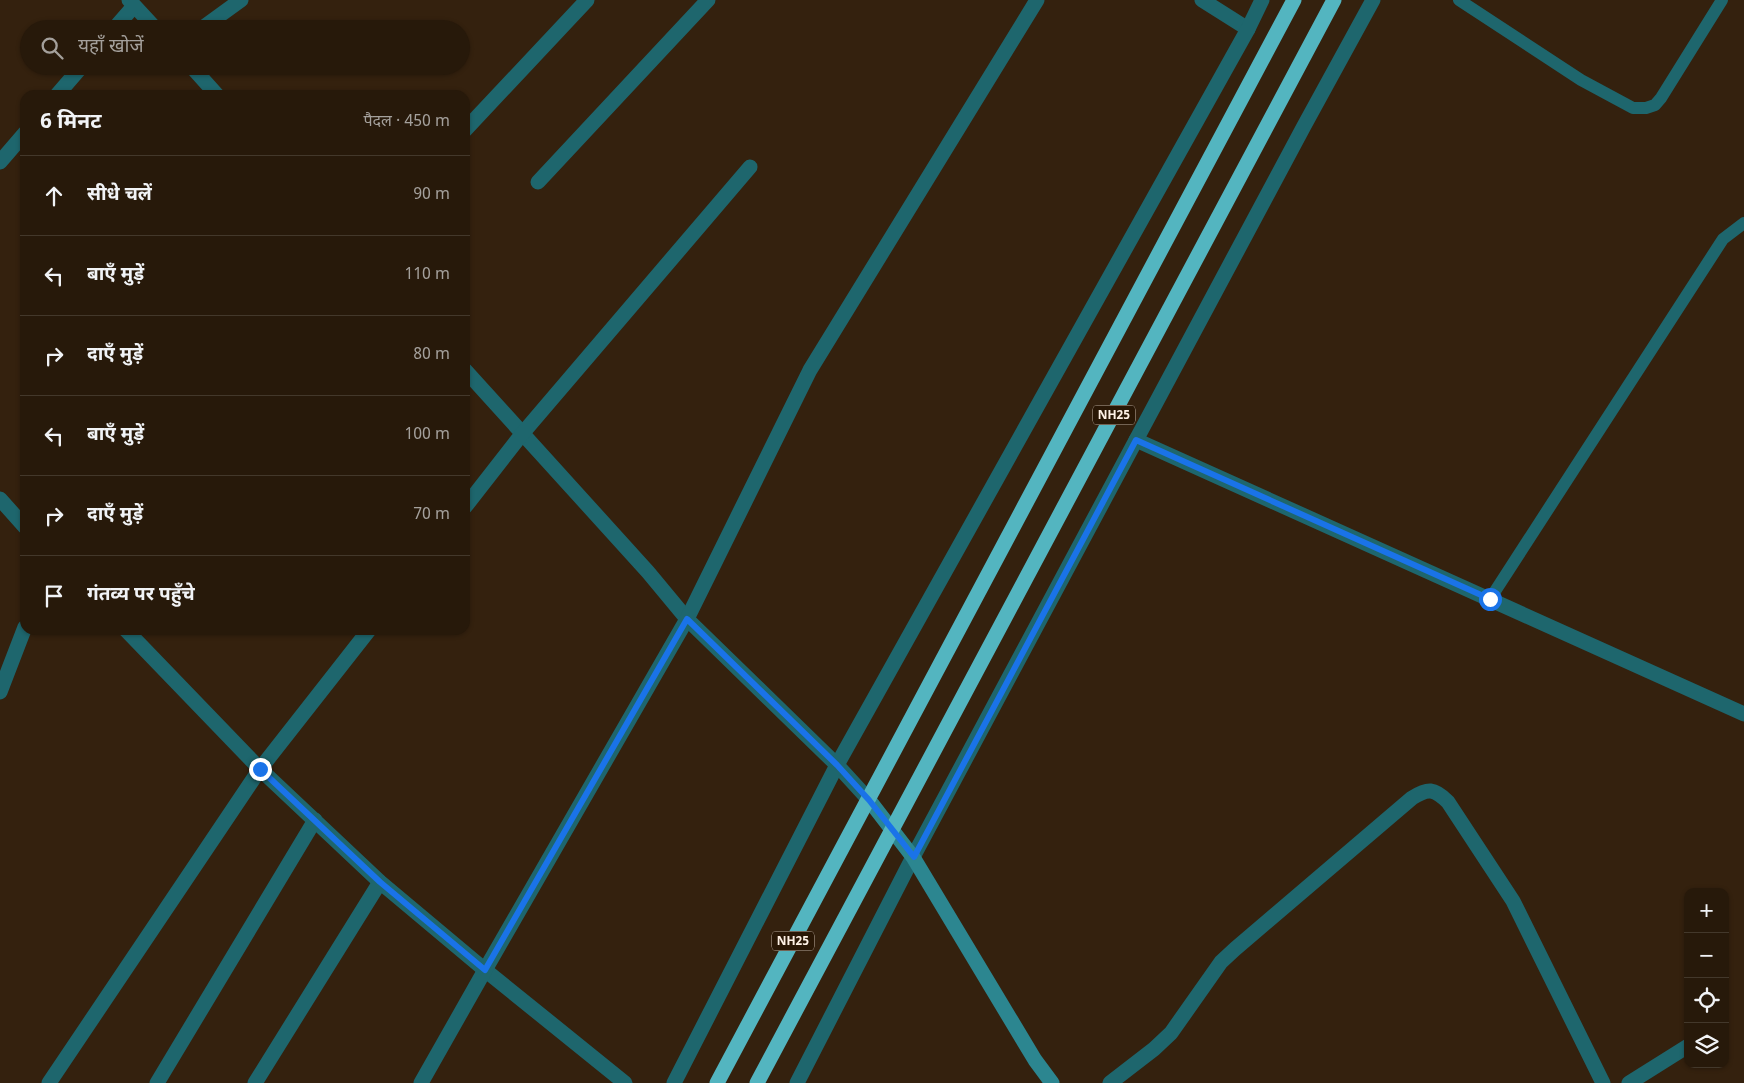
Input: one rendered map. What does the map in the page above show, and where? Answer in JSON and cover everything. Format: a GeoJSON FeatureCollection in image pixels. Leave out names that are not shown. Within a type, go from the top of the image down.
{"type":"FeatureCollection","features":[{"type":"Feature","properties":{"kind":"highway","name":"NH25"},"geometry":{"type":"LineString","coordinates":[[717,1083],[1294,0]]}},
{"type":"Feature","properties":{"kind":"highway","name":"NH25"},"geometry":{"type":"LineString","coordinates":[[757,1083],[1334,0]]}},
{"type":"Feature","properties":{"kind":"street"},"geometry":{"type":"LineString","coordinates":[[214,20],[242,0]]}},
{"type":"Feature","properties":{"kind":"street"},"geometry":{"type":"LineString","coordinates":[[470,125],[587,0]]}},
{"type":"Feature","properties":{"kind":"street"},"geometry":{"type":"LineString","coordinates":[[538,182],[708,0]]}},
{"type":"Feature","properties":{"kind":"street"},"geometry":{"type":"LineString","coordinates":[[421,1083],[687,619],[810,370],[1037,0]]}},
{"type":"Feature","properties":{"kind":"street"},"geometry":{"type":"LineString","coordinates":[[1202,0],[1248,29]]}},
{"type":"Feature","properties":{"kind":"street"},"geometry":{"type":"LineString","coordinates":[[674,1083],[837,765],[1248,29],[1262,0]]}},
{"type":"Feature","properties":{"kind":"street"},"geometry":{"type":"LineString","coordinates":[[796,1083],[1136,440],[1373,0]]}},
{"type":"Feature","properties":{"kind":"street"},"geometry":{"type":"LineString","coordinates":[[120,20],[131,3],[147,20]]}},
{"type":"Feature","properties":{"kind":"street"},"geometry":{"type":"LineString","coordinates":[[61,90],[74,75]]}},
{"type":"Feature","properties":{"kind":"street"},"geometry":{"type":"LineString","coordinates":[[199,75],[213,90]]}},
{"type":"Feature","properties":{"kind":"street"},"geometry":{"type":"LineString","coordinates":[[0,162],[20,139]]}},
{"type":"Feature","properties":{"kind":"street"},"geometry":{"type":"LineString","coordinates":[[470,501],[522,434],[750,168]]}},
{"type":"Feature","properties":{"kind":"street"},"geometry":{"type":"LineString","coordinates":[[470,376],[648,572],[687,619],[837,765],[893,829],[914,857],[1035,1060],[1052,1083]]}},
{"type":"Feature","properties":{"kind":"street"},"geometry":{"type":"LineString","coordinates":[[1136,440],[1744,714]]}},
{"type":"Feature","properties":{"kind":"street"},"geometry":{"type":"LineString","coordinates":[[0,499],[20,521]]}},
{"type":"Feature","properties":{"kind":"street"},"geometry":{"type":"LineString","coordinates":[[0,692],[22,635]]}},
{"type":"Feature","properties":{"kind":"street"},"geometry":{"type":"LineString","coordinates":[[131,635],[260,769],[380,882],[625,1083]]}},
{"type":"Feature","properties":{"kind":"street"},"geometry":{"type":"LineString","coordinates":[[50,1083],[260,769],[365,635]]}},
{"type":"Feature","properties":{"kind":"street"},"geometry":{"type":"LineString","coordinates":[[1110,1083],[1154,1049],[1170,1033],[1221,962],[1412,798],[1424,791],[1435,791],[1448,802],[1513,901],[1603,1083]]}},
{"type":"Feature","properties":{"kind":"street"},"geometry":{"type":"LineString","coordinates":[[157,1083],[315,820]]}},
{"type":"Feature","properties":{"kind":"street"},"geometry":{"type":"LineString","coordinates":[[256,1083],[380,882]]}},
{"type":"Feature","properties":{"kind":"street"},"geometry":{"type":"LineString","coordinates":[[1629,1083],[1684,1049]]}},
{"type":"Feature","properties":{"kind":"lane"},"geometry":{"type":"LineString","coordinates":[[1459,0],[1581,80],[1633,108],[1646,108],[1655,105],[1661,98],[1722,0]]}},
{"type":"Feature","properties":{"kind":"lane"},"geometry":{"type":"LineString","coordinates":[[1490,599],[1723,239],[1744,223]]}},
{"type":"Feature","properties":{"kind":"route"},"geometry":{"type":"LineString","coordinates":[[260,769],[380,882],[485,970],[687,619],[856,784],[914,857],[1136,440],[1490,599]]}}]}
